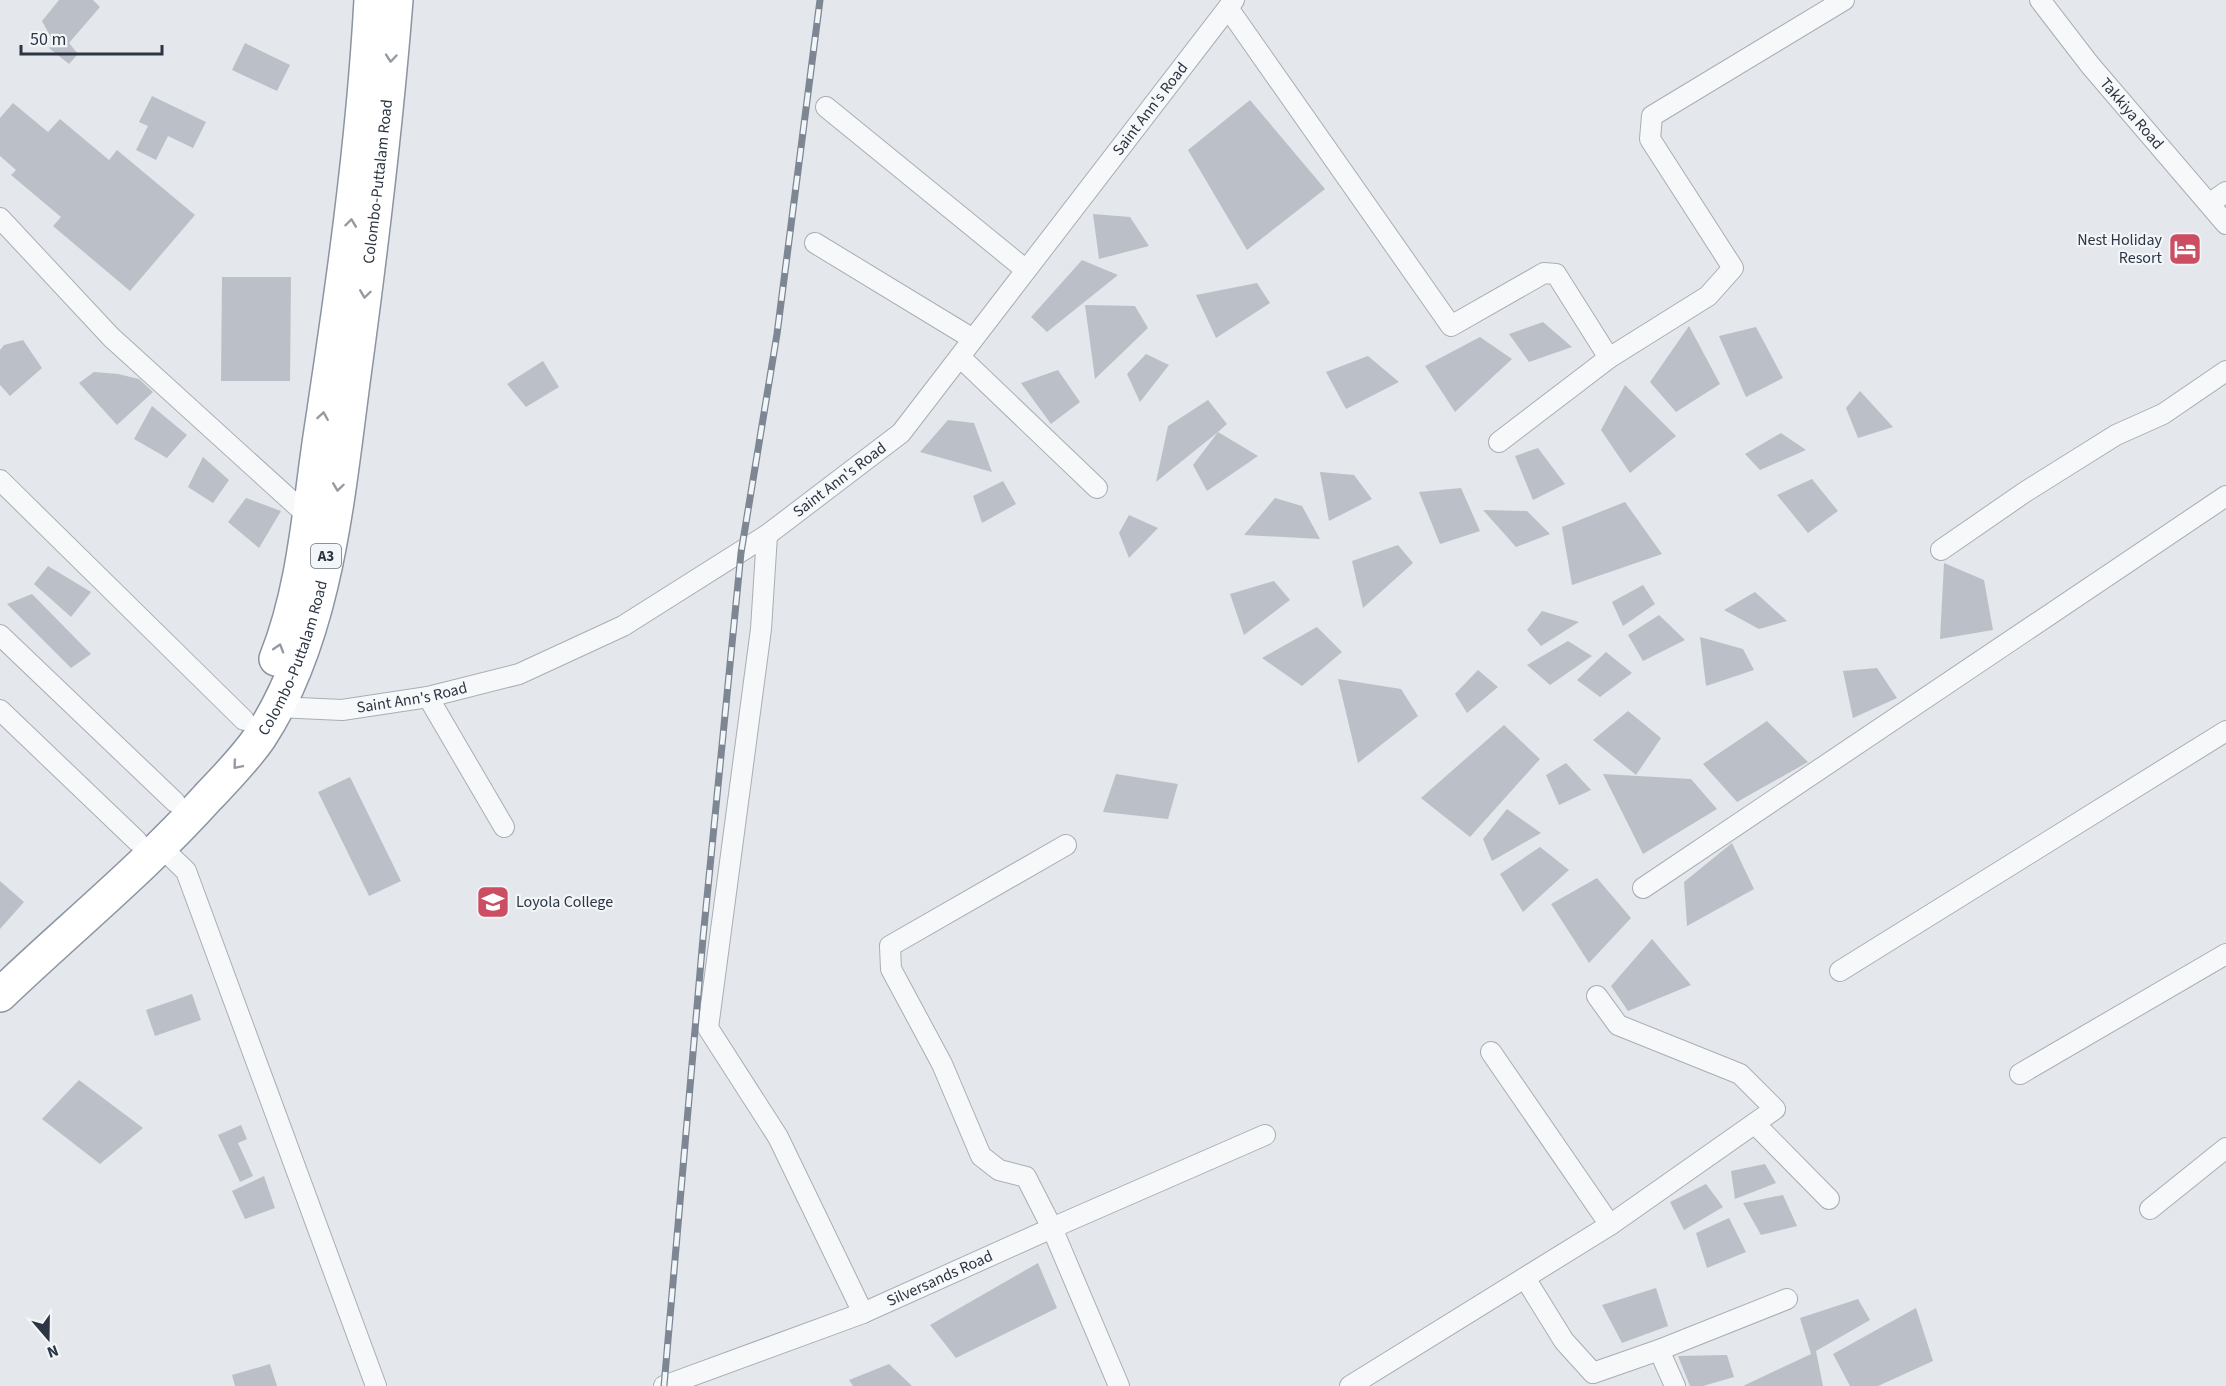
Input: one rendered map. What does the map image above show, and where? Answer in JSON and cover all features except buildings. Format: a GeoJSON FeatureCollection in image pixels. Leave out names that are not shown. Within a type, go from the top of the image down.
{"type":"FeatureCollection","features":[{"type":"Feature","properties":{"kind":"highway","name":"Colombo-Puttalam Road"},"geometry":{"type":"LineString","coordinates":[[0,979],[44,937],[234,770],[259,738],[259,710],[299,580],[355,186],[371,0]]}},
{"type":"Feature","properties":{"kind":"highway","name":"Colombo-Puttalam Road"},"geometry":{"type":"LineString","coordinates":[[0,995],[60,937],[149,844],[175,802],[297,666],[318,601],[334,514],[381,166],[396,0]]}},
{"type":"Feature","properties":{"kind":"street"},"geometry":{"type":"LineString","coordinates":[[1499,442],[1609,358],[1708,296],[1733,268],[1650,139],[1652,116],[1844,0]]}},
{"type":"Feature","properties":{"kind":"street","name":"Takkiya Road"},"geometry":{"type":"LineString","coordinates":[[2040,0],[2090,65],[2218,198],[2226,224]]}},
{"type":"Feature","properties":{"kind":"street"},"geometry":{"type":"LineString","coordinates":[[1231,4],[1451,326],[1544,273],[1556,274],[1609,358]]}},
{"type":"Feature","properties":{"kind":"street","name":"Saint Ann's Road"},"geometry":{"type":"LineString","coordinates":[[259,710],[342,710],[428,697],[519,674],[623,626],[767,535],[901,433],[1231,4]]}},
{"type":"Feature","properties":{"kind":"street"},"geometry":{"type":"LineString","coordinates":[[826,107],[1026,270]]}},
{"type":"Feature","properties":{"kind":"street"},"geometry":{"type":"LineString","coordinates":[[0,218],[111,337],[308,516]]}},
{"type":"Feature","properties":{"kind":"street"},"geometry":{"type":"LineString","coordinates":[[815,243],[973,339]]}},
{"type":"Feature","properties":{"kind":"street"},"geometry":{"type":"LineString","coordinates":[[960,357],[1097,488]]}},
{"type":"Feature","properties":{"kind":"street"},"geometry":{"type":"LineString","coordinates":[[1941,550],[2025,492],[2115,435],[2163,414],[2226,371]]}},
{"type":"Feature","properties":{"kind":"street"},"geometry":{"type":"LineString","coordinates":[[0,480],[259,710]]}},
{"type":"Feature","properties":{"kind":"street"},"geometry":{"type":"LineString","coordinates":[[1642,888],[2226,496]]}},
{"type":"Feature","properties":{"kind":"street"},"geometry":{"type":"LineString","coordinates":[[767,535],[761,629],[708,1028],[778,1137],[863,1313]]}},
{"type":"Feature","properties":{"kind":"street"},"geometry":{"type":"LineString","coordinates":[[0,635],[175,802]]}},
{"type":"Feature","properties":{"kind":"street"},"geometry":{"type":"LineString","coordinates":[[428,697],[504,827]]}},
{"type":"Feature","properties":{"kind":"street"},"geometry":{"type":"LineString","coordinates":[[0,710],[149,844],[186,872],[376,1386]]}},
{"type":"Feature","properties":{"kind":"street"},"geometry":{"type":"LineString","coordinates":[[1840,971],[2226,731]]}},
{"type":"Feature","properties":{"kind":"street"},"geometry":{"type":"LineString","coordinates":[[1066,845],[890,946],[891,969],[942,1064],[981,1156],[999,1170],[1026,1176],[1052,1228],[1119,1386]]}},
{"type":"Feature","properties":{"kind":"street"},"geometry":{"type":"LineString","coordinates":[[2020,1074],[2226,954]]}},
{"type":"Feature","properties":{"kind":"street"},"geometry":{"type":"LineString","coordinates":[[1350,1386],[1610,1225],[1775,1109],[1740,1074],[1618,1025],[1597,996]]}},
{"type":"Feature","properties":{"kind":"street"},"geometry":{"type":"LineString","coordinates":[[1491,1052],[1610,1225]]}},
{"type":"Feature","properties":{"kind":"street"},"geometry":{"type":"LineString","coordinates":[[1755,1124],[1829,1199]]}},
{"type":"Feature","properties":{"kind":"street","name":"Silversands Road"},"geometry":{"type":"LineString","coordinates":[[664,1386],[863,1313],[1265,1135]]}},
{"type":"Feature","properties":{"kind":"street"},"geometry":{"type":"LineString","coordinates":[[2150,1209],[2226,1148]]}},
{"type":"Feature","properties":{"kind":"street"},"geometry":{"type":"LineString","coordinates":[[1525,1278],[1564,1341],[1593,1373],[1659,1350],[1787,1299]]}},
{"type":"Feature","properties":{"kind":"street"},"geometry":{"type":"LineString","coordinates":[[1659,1350],[1675,1386]]}},
{"type":"Feature","properties":{"kind":"railway"},"geometry":{"type":"LineString","coordinates":[[664,1386],[703,938],[741,553],[777,334],[820,0]]}},
{"type":"Feature","properties":{"kind":"place","name":"Nest Holiday Resort"},"geometry":{"type":"Point","coordinates":[2185,249]}},
{"type":"Feature","properties":{"kind":"place","name":"Loyola College"},"geometry":{"type":"Point","coordinates":[493,902]}}]}
